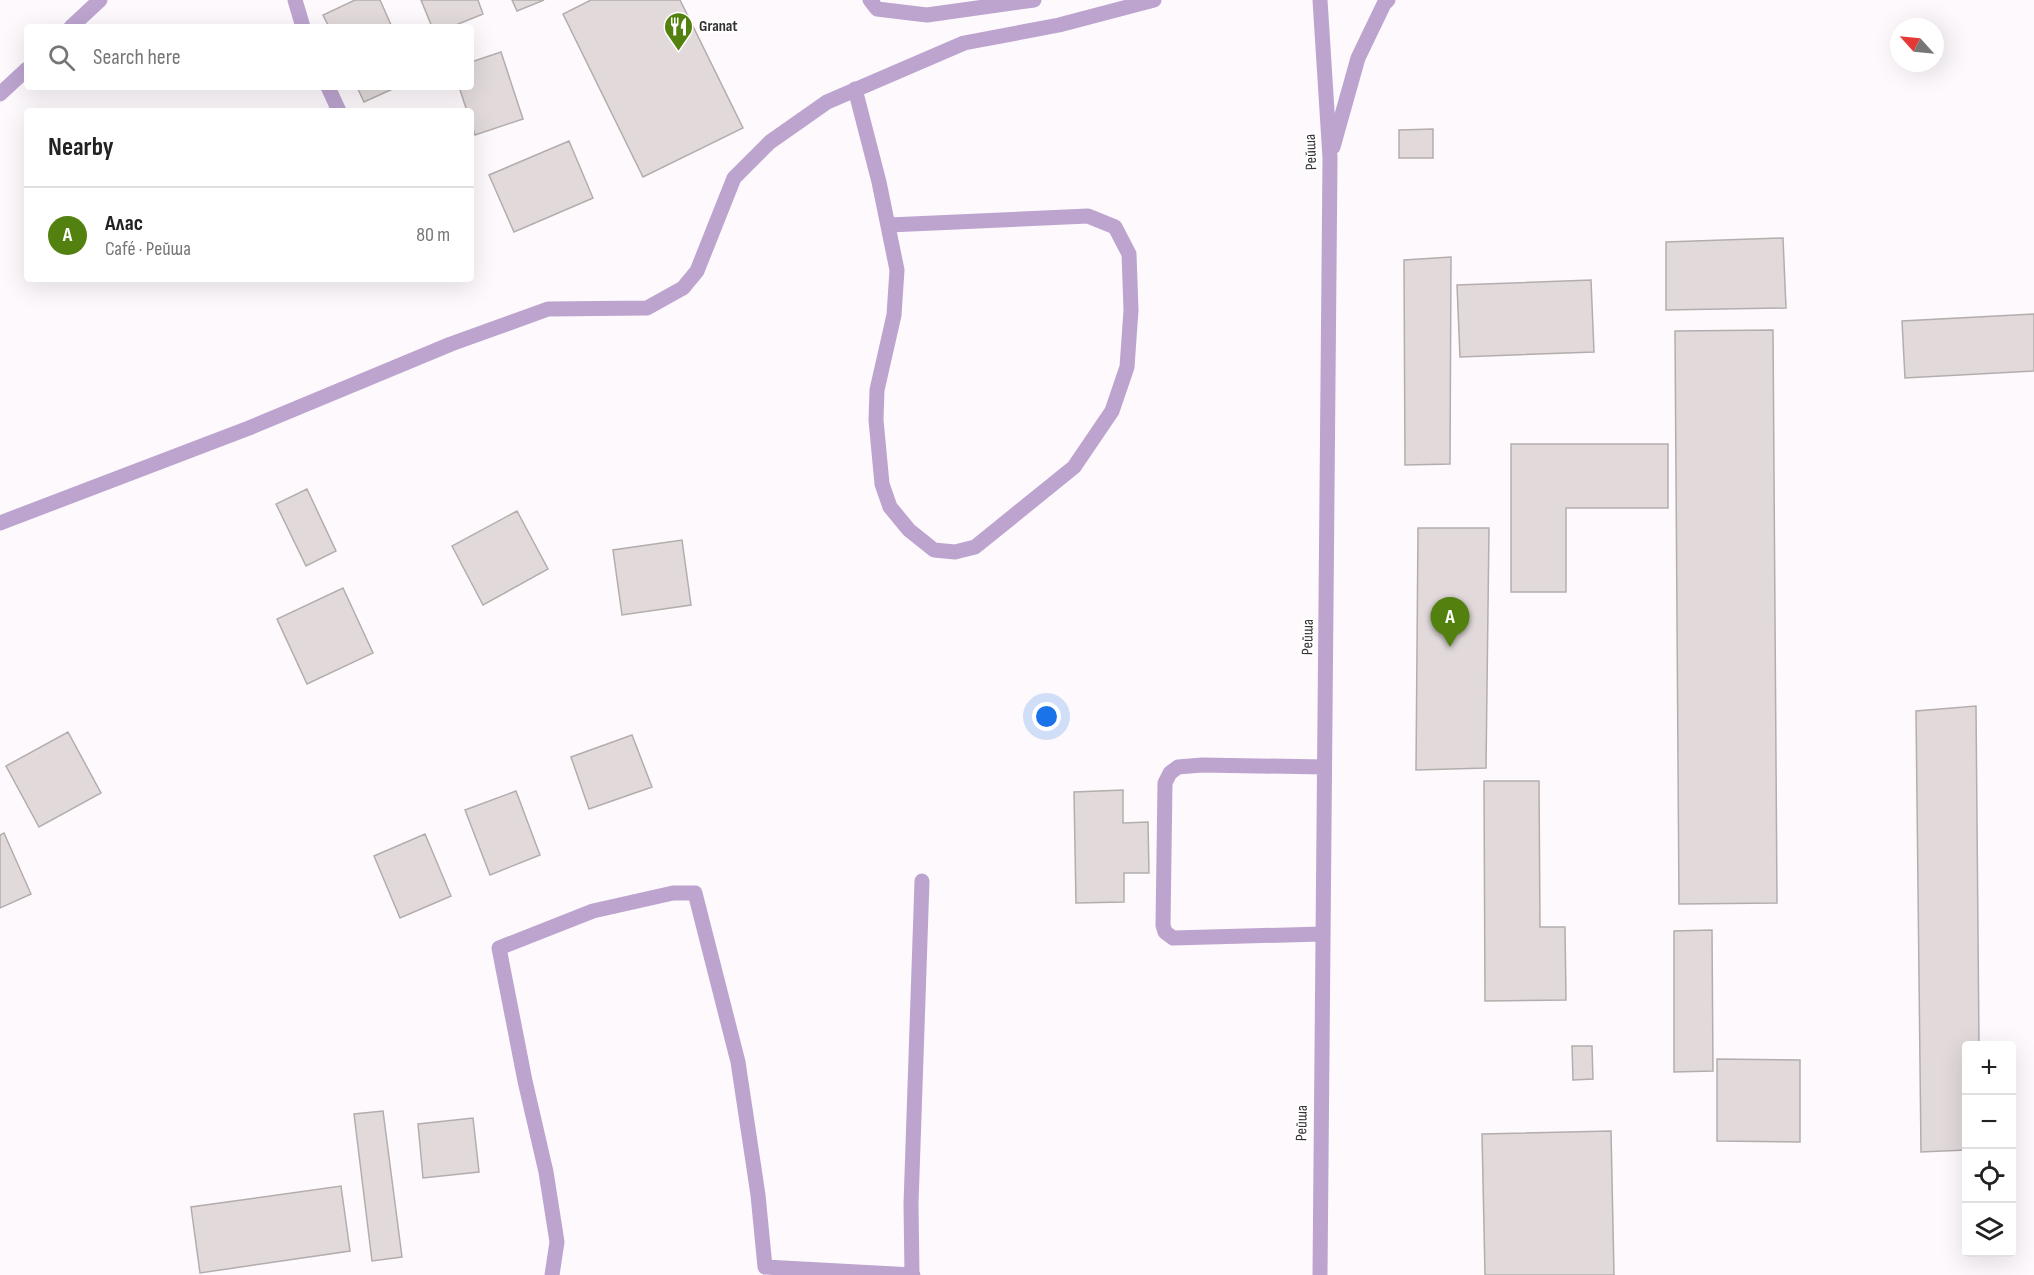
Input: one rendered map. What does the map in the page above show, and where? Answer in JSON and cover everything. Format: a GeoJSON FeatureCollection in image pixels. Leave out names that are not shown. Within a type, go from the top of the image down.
{"type":"FeatureCollection","features":[{"type":"Feature","properties":{"kind":"street"},"geometry":{"type":"LineString","coordinates":[[74,24],[100,0]]}},
{"type":"Feature","properties":{"kind":"street"},"geometry":{"type":"LineString","coordinates":[[295,0],[302,24]]}},
{"type":"Feature","properties":{"kind":"street"},"geometry":{"type":"LineString","coordinates":[[870,0],[878,9],[927,15],[1034,0]]}},
{"type":"Feature","properties":{"kind":"street"},"geometry":{"type":"LineString","coordinates":[[0,523],[249,428],[451,344],[548,309],[647,309],[683,288],[697,271],[734,178],[770,142],[827,102],[964,43],[1059,25],[1154,0]]}},
{"type":"Feature","properties":{"kind":"street","name":"Рейша"},"geometry":{"type":"LineString","coordinates":[[1320,0],[1330,158],[1320,1275]]}},
{"type":"Feature","properties":{"kind":"street"},"geometry":{"type":"LineString","coordinates":[[1330,158],[1358,58],[1388,0]]}},
{"type":"Feature","properties":{"kind":"street"},"geometry":{"type":"LineString","coordinates":[[0,94],[24,72]]}},
{"type":"Feature","properties":{"kind":"street"},"geometry":{"type":"LineString","coordinates":[[855,89],[889,225],[897,270],[894,315],[877,390],[876,420],[882,484],[890,507],[909,530],[934,549],[955,552],[975,547],[1074,467],[1112,411],[1127,367],[1131,310],[1129,254],[1115,227],[1088,216],[889,225]]}},
{"type":"Feature","properties":{"kind":"street"},"geometry":{"type":"LineString","coordinates":[[329,90],[338,108]]}},
{"type":"Feature","properties":{"kind":"street"},"geometry":{"type":"LineString","coordinates":[[1322,934],[1173,938],[1165,932],[1163,926],[1164,819],[1165,783],[1178,767],[1202,765],[1324,766]]}},
{"type":"Feature","properties":{"kind":"street"},"geometry":{"type":"LineString","coordinates":[[552,1275],[557,1242],[546,1172],[525,1081],[499,948],[593,910],[673,893],[695,893],[738,1062],[758,1195],[765,1267],[913,1275],[911,1192],[922,881]]}},
{"type":"Feature","properties":{"kind":"building"},"geometry":{"type":"Polygon","coordinates":[[[355,0],[380,0],[391,24],[328,24],[323,15],[355,0]]]}},
{"type":"Feature","properties":{"kind":"building"},"geometry":{"type":"Polygon","coordinates":[[[421,0],[478,0],[483,14],[458,24],[431,24],[421,0]]]}},
{"type":"Feature","properties":{"kind":"building"},"geometry":{"type":"Polygon","coordinates":[[[512,0],[544,0],[517,11],[512,0]]]}},
{"type":"Feature","properties":{"kind":"building"},"geometry":{"type":"Polygon","coordinates":[[[591,0],[680,0],[743,128],[643,177],[563,14],[591,0]]]}},
{"type":"Feature","properties":{"kind":"building"},"geometry":{"type":"Polygon","coordinates":[[[501,52],[523,119],[475,135],[474,108],[466,108],[460,90],[474,90],[474,61],[501,52]]]}},
{"type":"Feature","properties":{"kind":"building"},"geometry":{"type":"Polygon","coordinates":[[[358,90],[390,90],[364,102],[358,90]]]}},
{"type":"Feature","properties":{"kind":"building"},"geometry":{"type":"Polygon","coordinates":[[[1433,129],[1433,158],[1399,158],[1399,130],[1433,129]]]}},
{"type":"Feature","properties":{"kind":"building"},"geometry":{"type":"Polygon","coordinates":[[[569,141],[593,198],[514,232],[489,175],[569,141]]]}},
{"type":"Feature","properties":{"kind":"building"},"geometry":{"type":"Polygon","coordinates":[[[1783,238],[1786,308],[1666,310],[1666,242],[1783,238]]]}},
{"type":"Feature","properties":{"kind":"building"},"geometry":{"type":"Polygon","coordinates":[[[1451,257],[1450,464],[1405,465],[1404,260],[1451,257]]]}},
{"type":"Feature","properties":{"kind":"building"},"geometry":{"type":"Polygon","coordinates":[[[1591,280],[1594,352],[1460,357],[1457,285],[1591,280]]]}},
{"type":"Feature","properties":{"kind":"building"},"geometry":{"type":"Polygon","coordinates":[[[2034,314],[2034,371],[1905,378],[1902,321],[2034,314]]]}},
{"type":"Feature","properties":{"kind":"building"},"geometry":{"type":"Polygon","coordinates":[[[1773,330],[1777,903],[1679,904],[1675,331],[1773,330]]]}},
{"type":"Feature","properties":{"kind":"building"},"geometry":{"type":"Polygon","coordinates":[[[1511,444],[1668,444],[1668,508],[1566,508],[1566,592],[1511,592],[1511,444]]]}},
{"type":"Feature","properties":{"kind":"building"},"geometry":{"type":"Polygon","coordinates":[[[307,489],[336,551],[306,566],[276,504],[307,489]]]}},
{"type":"Feature","properties":{"kind":"building"},"geometry":{"type":"Polygon","coordinates":[[[517,511],[548,569],[483,605],[452,546],[517,511]]]}},
{"type":"Feature","properties":{"kind":"building"},"geometry":{"type":"Polygon","coordinates":[[[1418,528],[1489,528],[1486,768],[1416,770],[1418,528]]]}},
{"type":"Feature","properties":{"kind":"building"},"geometry":{"type":"Polygon","coordinates":[[[682,540],[691,605],[622,615],[613,550],[682,540]]]}},
{"type":"Feature","properties":{"kind":"building"},"geometry":{"type":"Polygon","coordinates":[[[343,588],[373,653],[307,684],[277,619],[343,588]]]}},
{"type":"Feature","properties":{"kind":"building"},"geometry":{"type":"Polygon","coordinates":[[[1976,706],[1979,1041],[1962,1041],[1962,1150],[1921,1152],[1916,711],[1976,706]]]}},
{"type":"Feature","properties":{"kind":"building"},"geometry":{"type":"Polygon","coordinates":[[[68,732],[101,793],[39,827],[6,766],[68,732]]]}},
{"type":"Feature","properties":{"kind":"building"},"geometry":{"type":"Polygon","coordinates":[[[632,735],[652,787],[589,809],[571,757],[632,735]]]}},
{"type":"Feature","properties":{"kind":"building"},"geometry":{"type":"Polygon","coordinates":[[[1484,781],[1539,781],[1540,927],[1565,927],[1566,1000],[1485,1001],[1484,781]]]}},
{"type":"Feature","properties":{"kind":"building"},"geometry":{"type":"Polygon","coordinates":[[[1123,790],[1123,823],[1148,822],[1149,873],[1124,873],[1124,902],[1076,903],[1074,792],[1123,790]]]}},
{"type":"Feature","properties":{"kind":"building"},"geometry":{"type":"Polygon","coordinates":[[[516,791],[540,855],[490,875],[465,810],[516,791]]]}},
{"type":"Feature","properties":{"kind":"building"},"geometry":{"type":"Polygon","coordinates":[[[4,833],[31,894],[0,908],[0,835],[4,833]]]}},
{"type":"Feature","properties":{"kind":"building"},"geometry":{"type":"Polygon","coordinates":[[[425,834],[451,896],[400,918],[374,856],[425,834]]]}},
{"type":"Feature","properties":{"kind":"building"},"geometry":{"type":"Polygon","coordinates":[[[1712,930],[1713,1071],[1674,1072],[1674,931],[1712,930]]]}},
{"type":"Feature","properties":{"kind":"building"},"geometry":{"type":"Polygon","coordinates":[[[1572,1046],[1592,1046],[1593,1079],[1573,1080],[1572,1046]]]}},
{"type":"Feature","properties":{"kind":"building"},"geometry":{"type":"Polygon","coordinates":[[[1717,1059],[1800,1060],[1800,1142],[1717,1141],[1717,1059]]]}},
{"type":"Feature","properties":{"kind":"building"},"geometry":{"type":"Polygon","coordinates":[[[383,1111],[402,1257],[372,1261],[354,1114],[383,1111]]]}},
{"type":"Feature","properties":{"kind":"building"},"geometry":{"type":"Polygon","coordinates":[[[473,1118],[479,1172],[423,1178],[418,1124],[473,1118]]]}},
{"type":"Feature","properties":{"kind":"building"},"geometry":{"type":"Polygon","coordinates":[[[1611,1131],[1614,1275],[1485,1275],[1482,1134],[1611,1131]]]}},
{"type":"Feature","properties":{"kind":"building"},"geometry":{"type":"Polygon","coordinates":[[[341,1186],[350,1251],[200,1273],[191,1207],[341,1186]]]}},
{"type":"Feature","properties":{"kind":"place","name":"Granat"},"geometry":{"type":"Point","coordinates":[678,52]}},
{"type":"Feature","properties":{"kind":"place","name":"Алас"},"geometry":{"type":"Point","coordinates":[1450,647]}}]}
